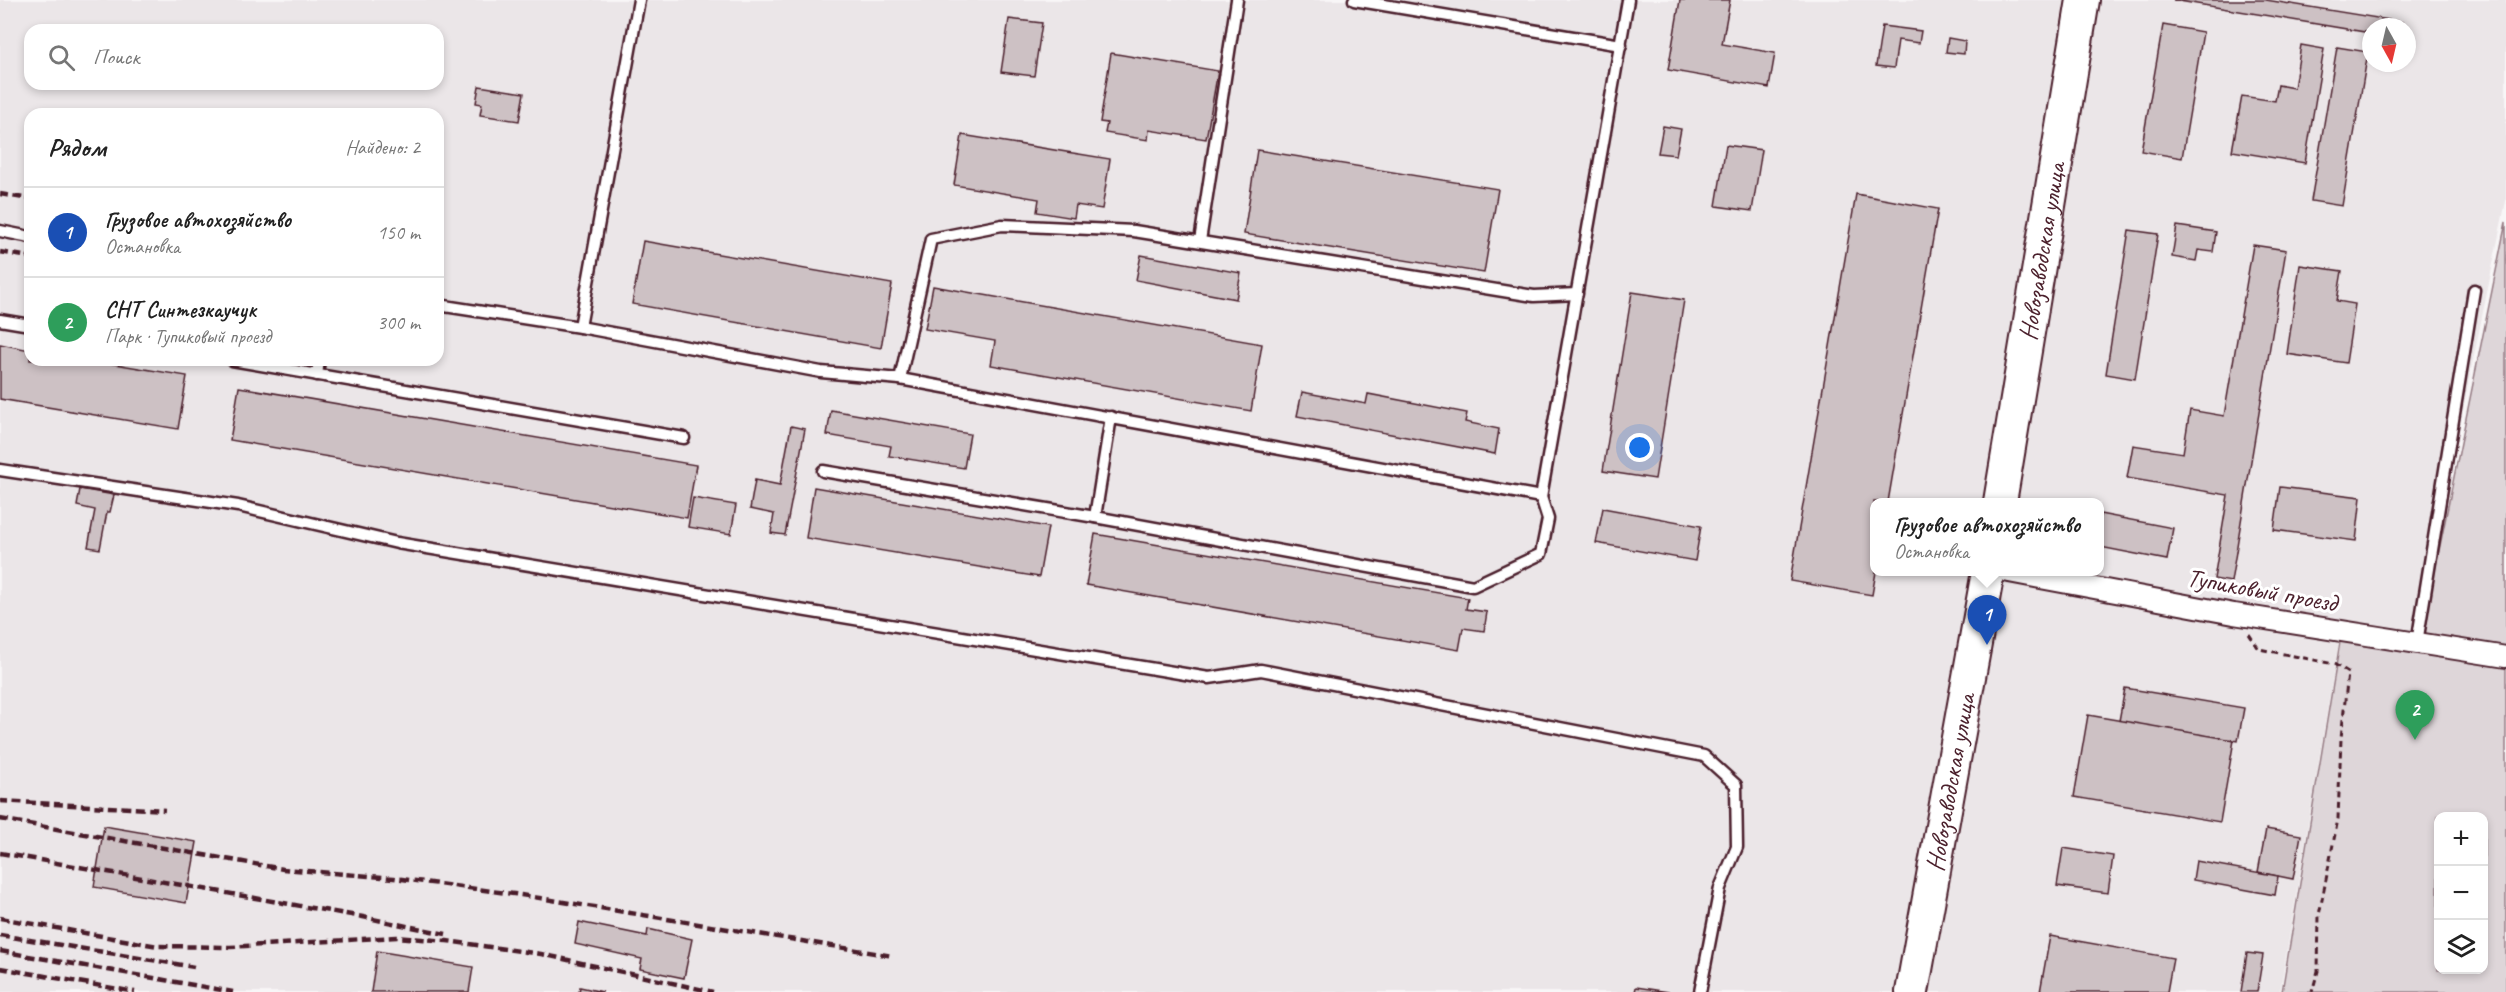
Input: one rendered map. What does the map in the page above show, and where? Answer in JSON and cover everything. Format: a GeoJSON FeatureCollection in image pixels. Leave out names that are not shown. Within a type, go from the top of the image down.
{"type":"FeatureCollection","features":[{"type":"Feature","properties":{"kind":"main road","name":"Новозаводская улица"},"geometry":{"type":"LineString","coordinates":[[2001,498],[2083,0]]}},
{"type":"Feature","properties":{"kind":"main road","name":"Новозаводская улица"},"geometry":{"type":"LineString","coordinates":[[1912,992],[1987,576]]}},
{"type":"Feature","properties":{"kind":"street","name":"Тупиковый проезд"},"geometry":{"type":"LineString","coordinates":[[2030,576],[2234,614],[2506,657]]}},
{"type":"Feature","properties":{"kind":"lane"},"geometry":{"type":"LineString","coordinates":[[580,327],[639,0]]}},
{"type":"Feature","properties":{"kind":"lane"},"geometry":{"type":"LineString","coordinates":[[1200,242],[1237,0]]}},
{"type":"Feature","properties":{"kind":"lane"},"geometry":{"type":"LineString","coordinates":[[1354,0],[1622,45]]}},
{"type":"Feature","properties":{"kind":"lane"},"geometry":{"type":"LineString","coordinates":[[823,471],[1095,517],[1473,586],[1540,554],[1548,519],[1541,497],[1622,45],[1628,0]]}},
{"type":"Feature","properties":{"kind":"lane"},"geometry":{"type":"LineString","coordinates":[[900,379],[931,239],[1002,225],[1134,231],[1534,296],[1577,294]]}},
{"type":"Feature","properties":{"kind":"lane"},"geometry":{"type":"LineString","coordinates":[[0,231],[24,236]]}},
{"type":"Feature","properties":{"kind":"lane"},"geometry":{"type":"LineString","coordinates":[[2417,644],[2474,290]]}},
{"type":"Feature","properties":{"kind":"lane"},"geometry":{"type":"LineString","coordinates":[[444,306],[580,327],[821,372],[900,379],[1541,497]]}},
{"type":"Feature","properties":{"kind":"lane"},"geometry":{"type":"LineString","coordinates":[[0,320],[24,324]]}},
{"type":"Feature","properties":{"kind":"lane"},"geometry":{"type":"LineString","coordinates":[[266,366],[684,438]]}},
{"type":"Feature","properties":{"kind":"lane"},"geometry":{"type":"LineString","coordinates":[[317,375],[318,366]]}},
{"type":"Feature","properties":{"kind":"lane"},"geometry":{"type":"LineString","coordinates":[[1095,517],[1112,417]]}},
{"type":"Feature","properties":{"kind":"lane"},"geometry":{"type":"LineString","coordinates":[[0,470],[238,506],[397,543],[1209,678],[1261,670],[1704,756],[1736,785],[1737,847],[1720,888],[1700,992]]}},
{"type":"Feature","properties":{"kind":"path"},"geometry":{"type":"LineString","coordinates":[[2234,614],[2259,649],[2334,664],[2348,673],[2341,738],[2338,819],[2319,915],[2318,971],[2312,992]]}},
{"type":"Feature","properties":{"kind":"shaded area"},"geometry":{"type":"Polygon","coordinates":[[[0,0],[2078,0],[1991,498],[1870,498],[1870,576],[1977,576],[1907,992],[0,992],[0,0]]]}},
{"type":"Feature","properties":{"kind":"shaded area"},"geometry":{"type":"Polygon","coordinates":[[[2089,0],[2506,0],[2506,201],[2415,640],[2050,576],[2104,576],[2104,498],[2006,498],[2089,0]]]}},
{"type":"Feature","properties":{"kind":"shaded area"},"geometry":{"type":"Polygon","coordinates":[[[2506,222],[2506,653],[2421,639],[2506,222]]]}},
{"type":"Feature","properties":{"kind":"shaded area"},"geometry":{"type":"Polygon","coordinates":[[[1993,576],[2016,576],[2340,636],[2280,992],[1918,992],[1993,576]]]}},
{"type":"Feature","properties":{"kind":"shaded area"},"geometry":{"type":"Polygon","coordinates":[[[2341,636],[2506,663],[2506,992],[2282,992],[2341,636]]]}},
{"type":"Feature","properties":{"kind":"building"},"geometry":{"type":"Polygon","coordinates":[[[1680,0],[1730,0],[1722,44],[1775,53],[1769,88],[1668,70],[1680,0]]]}},
{"type":"Feature","properties":{"kind":"building"},"geometry":{"type":"Polygon","coordinates":[[[2173,0],[2266,0],[2377,18],[2362,18],[2362,32],[2173,0]]]}},
{"type":"Feature","properties":{"kind":"building"},"geometry":{"type":"Polygon","coordinates":[[[1009,19],[1042,23],[1034,76],[1001,72],[1009,19]]]}},
{"type":"Feature","properties":{"kind":"building"},"geometry":{"type":"Polygon","coordinates":[[[2163,25],[2203,32],[2182,158],[2141,151],[2163,25]]]}},
{"type":"Feature","properties":{"kind":"building"},"geometry":{"type":"Polygon","coordinates":[[[1882,26],[1921,31],[1919,43],[1898,40],[1894,68],[1876,66],[1882,26]]]}},
{"type":"Feature","properties":{"kind":"building"},"geometry":{"type":"Polygon","coordinates":[[[1948,38],[1965,41],[1964,54],[1946,52],[1948,38]]]}},
{"type":"Feature","properties":{"kind":"building"},"geometry":{"type":"Polygon","coordinates":[[[2301,45],[2324,49],[2305,163],[2232,151],[2242,96],[2275,101],[2278,85],[2294,88],[2301,45]]]}},
{"type":"Feature","properties":{"kind":"building"},"geometry":{"type":"Polygon","coordinates":[[[2337,47],[2362,51],[2362,72],[2365,72],[2342,206],[2311,201],[2337,47]]]}},
{"type":"Feature","properties":{"kind":"building"},"geometry":{"type":"Polygon","coordinates":[[[1111,53],[1218,71],[1206,139],[1149,130],[1148,140],[1105,133],[1107,123],[1100,122],[1111,53]]]}},
{"type":"Feature","properties":{"kind":"building"},"geometry":{"type":"Polygon","coordinates":[[[479,86],[524,93],[519,121],[480,115],[482,104],[476,103],[479,86]]]}},
{"type":"Feature","properties":{"kind":"building"},"geometry":{"type":"Polygon","coordinates":[[[1663,126],[1681,129],[1676,155],[1658,153],[1663,126]]]}},
{"type":"Feature","properties":{"kind":"building"},"geometry":{"type":"Polygon","coordinates":[[[962,135],[1110,159],[1102,209],[1076,205],[1074,218],[1037,212],[1039,199],[954,185],[962,135]]]}},
{"type":"Feature","properties":{"kind":"building"},"geometry":{"type":"Polygon","coordinates":[[[1726,145],[1762,150],[1752,211],[1716,206],[1726,145]]]}},
{"type":"Feature","properties":{"kind":"building"},"geometry":{"type":"Polygon","coordinates":[[[1257,150],[1498,189],[1484,273],[1244,234],[1257,150]]]}},
{"type":"Feature","properties":{"kind":"building"},"geometry":{"type":"Polygon","coordinates":[[[1856,194],[1938,209],[1889,498],[1870,498],[1870,576],[1875,576],[1872,595],[1790,581],[1856,194]]]}},
{"type":"Feature","properties":{"kind":"building"},"geometry":{"type":"Polygon","coordinates":[[[2177,226],[2216,232],[2213,252],[2198,250],[2196,261],[2172,257],[2177,226]]]}},
{"type":"Feature","properties":{"kind":"building"},"geometry":{"type":"Polygon","coordinates":[[[2129,230],[2158,234],[2135,379],[2106,374],[2129,230]]]}},
{"type":"Feature","properties":{"kind":"building"},"geometry":{"type":"Polygon","coordinates":[[[643,241],[892,284],[881,348],[632,304],[643,241]]]}},
{"type":"Feature","properties":{"kind":"building"},"geometry":{"type":"Polygon","coordinates":[[[2253,245],[2286,250],[2231,582],[2214,579],[2228,495],[2127,478],[2133,445],[2183,453],[2190,410],[2224,416],[2253,245]]]}},
{"type":"Feature","properties":{"kind":"building"},"geometry":{"type":"Polygon","coordinates":[[[1141,255],[1241,273],[1236,299],[1136,280],[1141,255]]]}},
{"type":"Feature","properties":{"kind":"building"},"geometry":{"type":"Polygon","coordinates":[[[2300,265],[2342,271],[2337,301],[2355,304],[2346,363],[2287,354],[2300,265]]]}},
{"type":"Feature","properties":{"kind":"building"},"geometry":{"type":"Polygon","coordinates":[[[933,286],[1262,344],[1251,411],[991,365],[995,341],[925,329],[933,286]]]}},
{"type":"Feature","properties":{"kind":"building"},"geometry":{"type":"Polygon","coordinates":[[[1632,292],[1684,300],[1655,479],[1603,471],[1632,292]]]}},
{"type":"Feature","properties":{"kind":"building"},"geometry":{"type":"Polygon","coordinates":[[[0,344],[24,349],[24,366],[127,366],[187,376],[178,429],[0,399],[0,344]]]}},
{"type":"Feature","properties":{"kind":"building"},"geometry":{"type":"Polygon","coordinates":[[[239,387],[696,465],[687,518],[230,440],[239,387]]]}},
{"type":"Feature","properties":{"kind":"building"},"geometry":{"type":"Polygon","coordinates":[[[1302,392],[1366,404],[1368,394],[1467,413],[1465,422],[1499,429],[1495,454],[1297,416],[1302,392]]]}},
{"type":"Feature","properties":{"kind":"building"},"geometry":{"type":"Polygon","coordinates":[[[831,410],[970,434],[964,468],[889,456],[891,446],[827,435],[831,410]]]}},
{"type":"Feature","properties":{"kind":"building"},"geometry":{"type":"Polygon","coordinates":[[[791,426],[805,429],[785,535],[771,533],[774,514],[750,509],[755,480],[780,485],[791,426]]]}},
{"type":"Feature","properties":{"kind":"building"},"geometry":{"type":"Polygon","coordinates":[[[814,487],[1048,527],[1039,577],[806,538],[814,487]]]}},
{"type":"Feature","properties":{"kind":"building"},"geometry":{"type":"Polygon","coordinates":[[[2280,487],[2361,497],[2356,541],[2274,530],[2280,487]]]}},
{"type":"Feature","properties":{"kind":"building"},"geometry":{"type":"Polygon","coordinates":[[[80,489],[114,495],[110,512],[107,512],[100,549],[88,547],[95,510],[77,506],[80,489]]]}},
{"type":"Feature","properties":{"kind":"building"},"geometry":{"type":"Polygon","coordinates":[[[693,498],[736,505],[731,534],[688,527],[693,498]]]}},
{"type":"Feature","properties":{"kind":"building"},"geometry":{"type":"Polygon","coordinates":[[[1603,508],[1701,526],[1695,561],[1596,543],[1603,508]]]}},
{"type":"Feature","properties":{"kind":"building"},"geometry":{"type":"Polygon","coordinates":[[[2104,515],[2173,528],[2167,560],[2104,548],[2104,515]]]}},
{"type":"Feature","properties":{"kind":"building"},"geometry":{"type":"Polygon","coordinates":[[[1095,534],[1468,598],[1466,609],[1487,612],[1484,631],[1463,628],[1459,650],[1086,585],[1095,534]]]}},
{"type":"Feature","properties":{"kind":"building"},"geometry":{"type":"Polygon","coordinates":[[[2125,688],[2244,708],[2238,741],[2119,721],[2125,688]]]}},
{"type":"Feature","properties":{"kind":"building"},"geometry":{"type":"Polygon","coordinates":[[[2088,715],[2234,740],[2220,822],[2074,797],[2088,715]]]}},
{"type":"Feature","properties":{"kind":"building"},"geometry":{"type":"Polygon","coordinates":[[[104,826],[197,842],[186,903],[94,887],[104,826]]]}},
{"type":"Feature","properties":{"kind":"building"},"geometry":{"type":"Polygon","coordinates":[[[2266,829],[2301,835],[2293,879],[2258,872],[2266,829]]]}},
{"type":"Feature","properties":{"kind":"building"},"geometry":{"type":"Polygon","coordinates":[[[2063,848],[2113,856],[2108,893],[2057,886],[2063,848]]]}},
{"type":"Feature","properties":{"kind":"building"},"geometry":{"type":"Polygon","coordinates":[[[2196,861],[2278,876],[2275,895],[2193,880],[2196,861]]]}},
{"type":"Feature","properties":{"kind":"building"},"geometry":{"type":"Polygon","coordinates":[[[579,922],[647,936],[648,929],[692,939],[684,978],[640,969],[642,959],[575,944],[579,922]]]}},
{"type":"Feature","properties":{"kind":"building"},"geometry":{"type":"Polygon","coordinates":[[[2050,936],[2173,958],[2167,992],[2040,992],[2050,936]]]}},
{"type":"Feature","properties":{"kind":"building"},"geometry":{"type":"Polygon","coordinates":[[[377,951],[473,967],[469,992],[371,992],[377,951]]]}},
{"type":"Feature","properties":{"kind":"building"},"geometry":{"type":"Polygon","coordinates":[[[2247,953],[2263,955],[2257,992],[2241,992],[2247,953]]]}},
{"type":"Feature","properties":{"kind":"building"},"geometry":{"type":"Polygon","coordinates":[[[580,987],[603,992],[579,992],[580,987]]]}},
{"type":"Feature","properties":{"kind":"building"},"geometry":{"type":"Polygon","coordinates":[[[1636,987],[1669,992],[1635,992],[1636,987]]]}},
{"type":"Feature","properties":{"kind":"railway"},"geometry":{"type":"LineString","coordinates":[[0,194],[24,198]]}},
{"type":"Feature","properties":{"kind":"railway"},"geometry":{"type":"LineString","coordinates":[[0,252],[24,256]]}},
{"type":"Feature","properties":{"kind":"railway"},"geometry":{"type":"LineString","coordinates":[[0,801],[165,810]]}},
{"type":"Feature","properties":{"kind":"railway"},"geometry":{"type":"LineString","coordinates":[[0,819],[283,869],[394,878],[521,895],[893,956]]}},
{"type":"Feature","properties":{"kind":"railway"},"geometry":{"type":"LineString","coordinates":[[0,853],[363,917],[446,934]]}},
{"type":"Feature","properties":{"kind":"railway"},"geometry":{"type":"LineString","coordinates":[[0,918],[158,946],[230,947],[397,937],[447,941],[541,954],[713,992]]}},
{"type":"Feature","properties":{"kind":"railway"},"geometry":{"type":"LineString","coordinates":[[0,935],[194,967]]}},
{"type":"Feature","properties":{"kind":"railway"},"geometry":{"type":"LineString","coordinates":[[0,951],[233,992]]}},
{"type":"Feature","properties":{"kind":"railway"},"geometry":{"type":"LineString","coordinates":[[0,968],[135,992]]}},
{"type":"Feature","properties":{"kind":"place","name":"Грузовое автохозяйство"},"geometry":{"type":"Point","coordinates":[1987,645]}},
{"type":"Feature","properties":{"kind":"place","name":"СНТ Синтезкаучук"},"geometry":{"type":"Point","coordinates":[2415,740]}}]}
